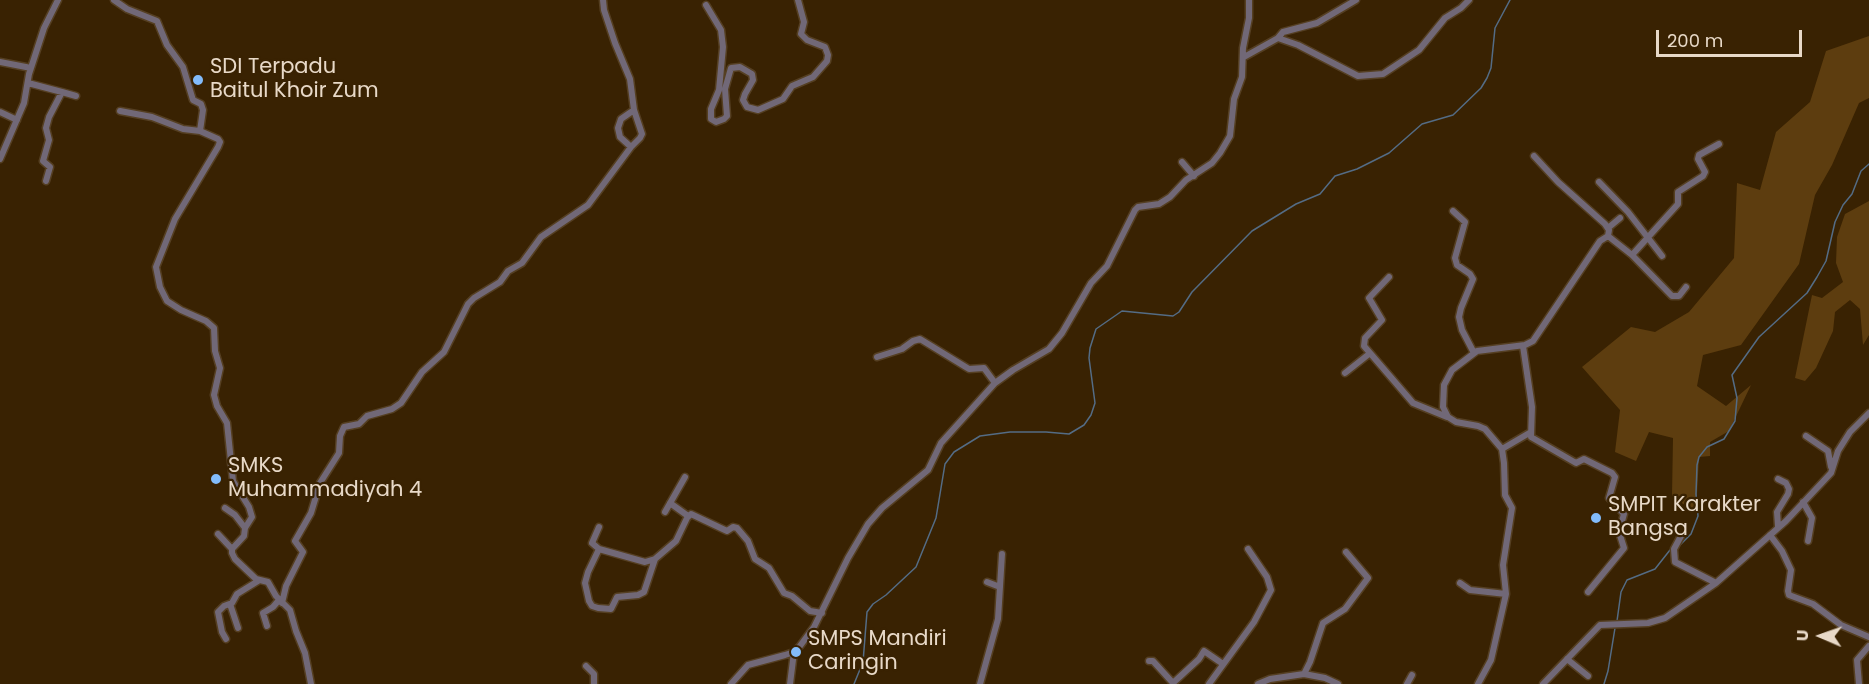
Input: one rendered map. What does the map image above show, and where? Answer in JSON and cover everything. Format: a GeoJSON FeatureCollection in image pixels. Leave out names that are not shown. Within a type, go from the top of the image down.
{"type":"FeatureCollection","features":[{"type":"Feature","properties":{"kind":"street"},"geometry":{"type":"LineString","coordinates":[[0,159],[24,103],[31,68],[44,28],[58,0]]}},
{"type":"Feature","properties":{"kind":"street"},"geometry":{"type":"LineString","coordinates":[[114,0],[127,9],[157,21],[167,45],[183,67],[193,100],[202,106],[200,131]]}},
{"type":"Feature","properties":{"kind":"street"},"geometry":{"type":"LineString","coordinates":[[267,626],[263,613],[280,601],[303,552],[295,541],[311,513],[320,483],[339,453],[340,436],[344,427],[358,424],[367,416],[392,409],[401,402],[422,372],[444,352],[468,304],[500,282],[508,270],[522,262],[541,237],[588,205],[640,138],[642,134],[634,110],[630,79],[615,43],[603,0]]}},
{"type":"Feature","properties":{"kind":"street"},"geometry":{"type":"LineString","coordinates":[[706,5],[721,30],[723,47],[719,90],[711,109],[711,119],[716,122],[727,116],[725,89],[731,68],[740,67],[752,74],[753,81],[743,100],[747,107],[758,110],[783,99],[792,86],[813,77],[827,61],[828,55],[825,47],[807,40],[801,34],[804,22],[798,0]]}},
{"type":"Feature","properties":{"kind":"street"},"geometry":{"type":"LineString","coordinates":[[731,684],[748,665],[794,652],[808,636],[868,524],[882,508],[928,470],[941,442],[995,383],[1044,353],[1062,333],[1091,283],[1107,266],[1135,210],[1138,207],[1164,201],[1216,159],[1227,142],[1234,99],[1242,78],[1249,0]]}},
{"type":"Feature","properties":{"kind":"street"},"geometry":{"type":"LineString","coordinates":[[1244,57],[1278,38],[1283,32],[1317,23],[1356,0]]}},
{"type":"Feature","properties":{"kind":"street"},"geometry":{"type":"LineString","coordinates":[[1278,38],[1298,45],[1358,76],[1383,74],[1419,50],[1448,15],[1454,13],[1468,0]]}},
{"type":"Feature","properties":{"kind":"street"},"geometry":{"type":"LineString","coordinates":[[0,62],[31,68]]}},
{"type":"Feature","properties":{"kind":"street"},"geometry":{"type":"LineString","coordinates":[[28,83],[76,96]]}},
{"type":"Feature","properties":{"kind":"street"},"geometry":{"type":"LineString","coordinates":[[46,181],[50,167],[43,161],[49,140],[46,128],[62,92]]}},
{"type":"Feature","properties":{"kind":"street"},"geometry":{"type":"LineString","coordinates":[[632,147],[620,137],[618,128],[621,119],[634,110]]}},
{"type":"Feature","properties":{"kind":"street"},"geometry":{"type":"LineString","coordinates":[[120,111],[152,117],[183,129],[200,131],[220,142],[175,219],[156,267],[160,287],[167,301],[206,321],[214,328],[215,351],[220,368],[215,382],[214,395],[217,406],[227,423],[232,472],[252,517],[245,528],[244,536],[232,549]]}},
{"type":"Feature","properties":{"kind":"street"},"geometry":{"type":"LineString","coordinates":[[0,112],[18,120]]}},
{"type":"Feature","properties":{"kind":"street"},"geometry":{"type":"LineString","coordinates":[[1632,255],[1678,204],[1678,192],[1703,176],[1705,172],[1698,159],[1699,155],[1719,144]]}},
{"type":"Feature","properties":{"kind":"street"},"geometry":{"type":"LineString","coordinates":[[1534,156],[1558,182],[1608,228],[1608,236]]}},
{"type":"Feature","properties":{"kind":"street"},"geometry":{"type":"LineString","coordinates":[[1182,162],[1194,176]]}},
{"type":"Feature","properties":{"kind":"street"},"geometry":{"type":"LineString","coordinates":[[1599,182],[1628,212],[1662,256]]}},
{"type":"Feature","properties":{"kind":"street"},"geometry":{"type":"LineString","coordinates":[[1453,212],[1465,222],[1455,258],[1457,265],[1473,279],[1459,317],[1462,330],[1474,353]]}},
{"type":"Feature","properties":{"kind":"street"},"geometry":{"type":"LineString","coordinates":[[1608,228],[1620,218]]}},
{"type":"Feature","properties":{"kind":"street"},"geometry":{"type":"LineString","coordinates":[[1608,236],[1632,255],[1672,296],[1679,296],[1686,287]]}},
{"type":"Feature","properties":{"kind":"street"},"geometry":{"type":"LineString","coordinates":[[1448,417],[1442,396],[1446,379],[1455,367],[1474,353],[1483,350],[1529,344],[1537,337],[1600,241],[1608,236]]}},
{"type":"Feature","properties":{"kind":"street"},"geometry":{"type":"LineString","coordinates":[[1389,277],[1369,298],[1382,320],[1363,342],[1369,354],[1413,403],[1456,422],[1485,429],[1502,449],[1505,495],[1512,508],[1503,565],[1506,594],[1491,660],[1478,684]]}},
{"type":"Feature","properties":{"kind":"street"},"geometry":{"type":"LineString","coordinates":[[877,357],[902,349],[920,339],[969,369],[986,369],[995,383]]}},
{"type":"Feature","properties":{"kind":"street"},"geometry":{"type":"LineString","coordinates":[[1523,346],[1532,400],[1531,432],[1533,439],[1576,463],[1584,459],[1612,473],[1615,477],[1609,498],[1624,514],[1619,532],[1624,548],[1588,592]]}},
{"type":"Feature","properties":{"kind":"street"},"geometry":{"type":"LineString","coordinates":[[1345,374],[1369,354]]}},
{"type":"Feature","properties":{"kind":"street"},"geometry":{"type":"LineString","coordinates":[[1544,684],[1600,625],[1633,624],[1665,618],[1716,583],[1770,535],[1831,473],[1838,451],[1850,432],[1869,413]]}},
{"type":"Feature","properties":{"kind":"street"},"geometry":{"type":"LineString","coordinates":[[1502,449],[1531,432]]}},
{"type":"Feature","properties":{"kind":"street"},"geometry":{"type":"LineString","coordinates":[[1806,436],[1828,451],[1831,473]]}},
{"type":"Feature","properties":{"kind":"street"},"geometry":{"type":"LineString","coordinates":[[665,512],[685,477]]}},
{"type":"Feature","properties":{"kind":"street"},"geometry":{"type":"LineString","coordinates":[[1778,479],[1786,483],[1789,489],[1777,512],[1778,526]]}},
{"type":"Feature","properties":{"kind":"street"},"geometry":{"type":"LineString","coordinates":[[1803,502],[1812,518],[1808,541]]}},
{"type":"Feature","properties":{"kind":"street"},"geometry":{"type":"LineString","coordinates":[[670,503],[688,516]]}},
{"type":"Feature","properties":{"kind":"street"},"geometry":{"type":"LineString","coordinates":[[225,508],[245,528]]}},
{"type":"Feature","properties":{"kind":"street"},"geometry":{"type":"LineString","coordinates":[[599,527],[592,540],[593,545],[598,549],[645,562],[655,559],[676,540],[691,514],[727,531],[733,527],[739,529],[748,541],[755,559],[769,568],[784,593],[792,596],[810,611],[822,613]]}},
{"type":"Feature","properties":{"kind":"street"},"geometry":{"type":"LineString","coordinates":[[218,534],[232,549],[231,553],[235,559],[258,581]]}},
{"type":"Feature","properties":{"kind":"street"},"geometry":{"type":"LineString","coordinates":[[1770,535],[1782,551],[1791,570],[1788,591],[1790,595],[1813,604],[1840,625],[1869,637]]}},
{"type":"Feature","properties":{"kind":"street"},"geometry":{"type":"LineString","coordinates":[[1682,536],[1674,549],[1675,561],[1716,583]]}},
{"type":"Feature","properties":{"kind":"street"},"geometry":{"type":"LineString","coordinates":[[598,549],[585,583],[589,602],[598,608],[611,609],[617,597],[645,592],[655,559]]}},
{"type":"Feature","properties":{"kind":"street"},"geometry":{"type":"LineString","coordinates":[[1209,684],[1254,622],[1271,590],[1267,577],[1248,549]]}},
{"type":"Feature","properties":{"kind":"street"},"geometry":{"type":"LineString","coordinates":[[1304,674],[1323,623],[1346,609],[1368,578],[1346,552]]}},
{"type":"Feature","properties":{"kind":"street"},"geometry":{"type":"LineString","coordinates":[[980,684],[998,620],[1002,554]]}},
{"type":"Feature","properties":{"kind":"street"},"geometry":{"type":"LineString","coordinates":[[226,639],[217,615],[219,610],[230,604],[237,594],[258,581],[268,582],[291,613],[305,653],[311,684]]}},
{"type":"Feature","properties":{"kind":"street"},"geometry":{"type":"LineString","coordinates":[[987,582],[1000,587]]}},
{"type":"Feature","properties":{"kind":"street"},"geometry":{"type":"LineString","coordinates":[[1460,583],[1470,590],[1506,594]]}},
{"type":"Feature","properties":{"kind":"street"},"geometry":{"type":"LineString","coordinates":[[230,604],[238,628]]}},
{"type":"Feature","properties":{"kind":"street"},"geometry":{"type":"LineString","coordinates":[[1859,684],[1856,670],[1857,660],[1869,646]]}},
{"type":"Feature","properties":{"kind":"street"},"geometry":{"type":"LineString","coordinates":[[1149,661],[1153,661],[1173,683],[1199,659],[1204,651],[1223,664]]}},
{"type":"Feature","properties":{"kind":"street"},"geometry":{"type":"LineString","coordinates":[[790,684],[794,652]]}},
{"type":"Feature","properties":{"kind":"street"},"geometry":{"type":"LineString","coordinates":[[1567,660],[1588,676]]}},
{"type":"Feature","properties":{"kind":"street"},"geometry":{"type":"LineString","coordinates":[[586,666],[594,674],[594,684]]}},
{"type":"Feature","properties":{"kind":"street"},"geometry":{"type":"LineString","coordinates":[[1258,684],[1270,679],[1304,674],[1318,676],[1338,684]]}},
{"type":"Feature","properties":{"kind":"street"},"geometry":{"type":"LineString","coordinates":[[1407,684],[1412,675]]}},
{"type":"Feature","properties":{"kind":"shaded area"},"geometry":{"type":"Polygon","coordinates":[[[1869,36],[1869,98],[1859,103],[1832,165],[1815,195],[1799,264],[1741,345],[1703,355],[1697,386],[1726,406],[1751,385],[1729,431],[1710,442],[1710,456],[1699,457],[1696,513],[1672,496],[1673,438],[1649,432],[1636,461],[1615,452],[1620,410],[1582,367],[1631,327],[1655,332],[1689,312],[1734,258],[1737,183],[1760,190],[1776,132],[1810,102],[1826,51],[1869,36]]]}},
{"type":"Feature","properties":{"kind":"shaded area"},"geometry":{"type":"Polygon","coordinates":[[[1869,201],[1869,335],[1863,345],[1860,309],[1850,300],[1835,312],[1833,331],[1816,368],[1805,381],[1795,378],[1812,295],[1822,298],[1843,282],[1836,263],[1837,237],[1845,214],[1869,201]]]}},
{"type":"Feature","properties":{"kind":"waterway"},"geometry":{"type":"LineString","coordinates":[[854,684],[863,662],[867,612],[873,604],[916,567],[936,518],[945,464],[954,452],[980,436],[1010,432],[1069,434],[1084,425],[1095,403],[1089,358],[1096,329],[1122,311],[1173,316],[1179,312],[1192,292],[1252,231],[1296,204],[1320,194],[1335,176],[1357,169],[1389,153],[1422,124],[1453,115],[1481,88],[1487,78],[1491,68],[1495,28],[1510,0]]}},
{"type":"Feature","properties":{"kind":"waterway"},"geometry":{"type":"LineString","coordinates":[[1680,545],[1691,534],[1698,516],[1696,494],[1699,457],[1707,447],[1724,439],[1735,421],[1737,398],[1732,375],[1759,337],[1807,293],[1826,261],[1835,222],[1843,205],[1852,194],[1861,171],[1869,164]]}},
{"type":"Feature","properties":{"kind":"waterway"},"geometry":{"type":"LineString","coordinates":[[1617,621],[1621,592],[1627,580],[1655,569],[1670,550]]}},
{"type":"Feature","properties":{"kind":"waterway"},"geometry":{"type":"LineString","coordinates":[[1604,684],[1615,628]]}},
{"type":"Feature","properties":{"kind":"place","name":"SDI Terpadu Baitul Khoir Zum"},"geometry":{"type":"Point","coordinates":[198,80]}},
{"type":"Feature","properties":{"kind":"place","name":"SMKS Muhammadiyah 4"},"geometry":{"type":"Point","coordinates":[216,479]}},
{"type":"Feature","properties":{"kind":"place","name":"SMPIT Karakter Bangsa"},"geometry":{"type":"Point","coordinates":[1596,518]}},
{"type":"Feature","properties":{"kind":"place","name":"SMPS Mandiri Caringin"},"geometry":{"type":"Point","coordinates":[796,652]}}]}
